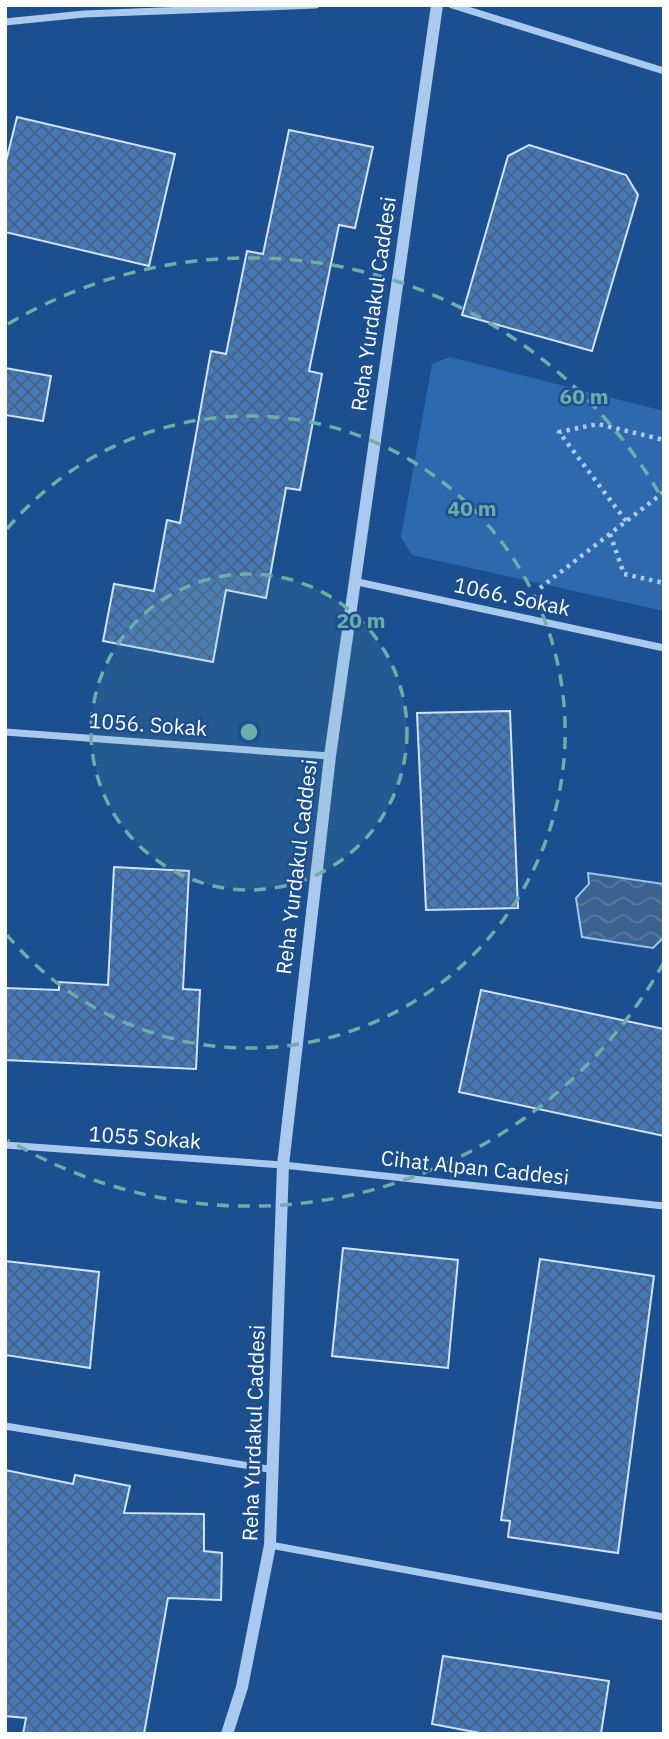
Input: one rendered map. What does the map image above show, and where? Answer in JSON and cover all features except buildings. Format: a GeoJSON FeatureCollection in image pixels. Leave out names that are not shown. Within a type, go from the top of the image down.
{"type":"FeatureCollection","features":[{"type":"Feature","properties":{"kind":"street"},"geometry":{"type":"LineString","coordinates":[[5,22],[85,9],[316,5]]}},
{"type":"Feature","properties":{"kind":"street","name":"Reha Yurdakul Caddesi"},"geometry":{"type":"LineString","coordinates":[[227,1734],[242,1687],[270,1545],[275,1470],[283,1165],[353,581],[437,5]]}},
{"type":"Feature","properties":{"kind":"street"},"geometry":{"type":"LineString","coordinates":[[452,5],[664,71]]}},
{"type":"Feature","properties":{"kind":"street","name":"1066. Sokak"},"geometry":{"type":"LineString","coordinates":[[353,581],[664,648]]}},
{"type":"Feature","properties":{"kind":"street","name":"1056. Sokak"},"geometry":{"type":"LineString","coordinates":[[5,732],[330,756]]}},
{"type":"Feature","properties":{"kind":"street","name":"1055 Sokak"},"geometry":{"type":"LineString","coordinates":[[5,1145],[283,1165]]}},
{"type":"Feature","properties":{"kind":"street","name":"Cihat Alpan Caddesi"},"geometry":{"type":"LineString","coordinates":[[283,1165],[664,1206]]}},
{"type":"Feature","properties":{"kind":"street"},"geometry":{"type":"LineString","coordinates":[[5,1426],[275,1470]]}},
{"type":"Feature","properties":{"kind":"street"},"geometry":{"type":"LineString","coordinates":[[270,1545],[664,1617]]}},
{"type":"Feature","properties":{"kind":"path"},"geometry":{"type":"LineString","coordinates":[[626,521],[559,432],[598,424],[664,440]]}},
{"type":"Feature","properties":{"kind":"path"},"geometry":{"type":"LineString","coordinates":[[507,614],[664,492]]}},
{"type":"Feature","properties":{"kind":"path"},"geometry":{"type":"LineString","coordinates":[[610,534],[624,575],[664,583]]}},
{"type":"Feature","properties":{"kind":"shaded area"},"geometry":{"type":"Polygon","coordinates":[[[450,357],[664,411],[664,611],[412,555],[401,537],[432,364],[450,357]]]}},
{"type":"Feature","properties":{"kind":"water"},"geometry":{"type":"Polygon","coordinates":[[[588,873],[664,884],[664,937],[653,948],[582,937],[576,898],[589,884],[588,873]]]}}]}
